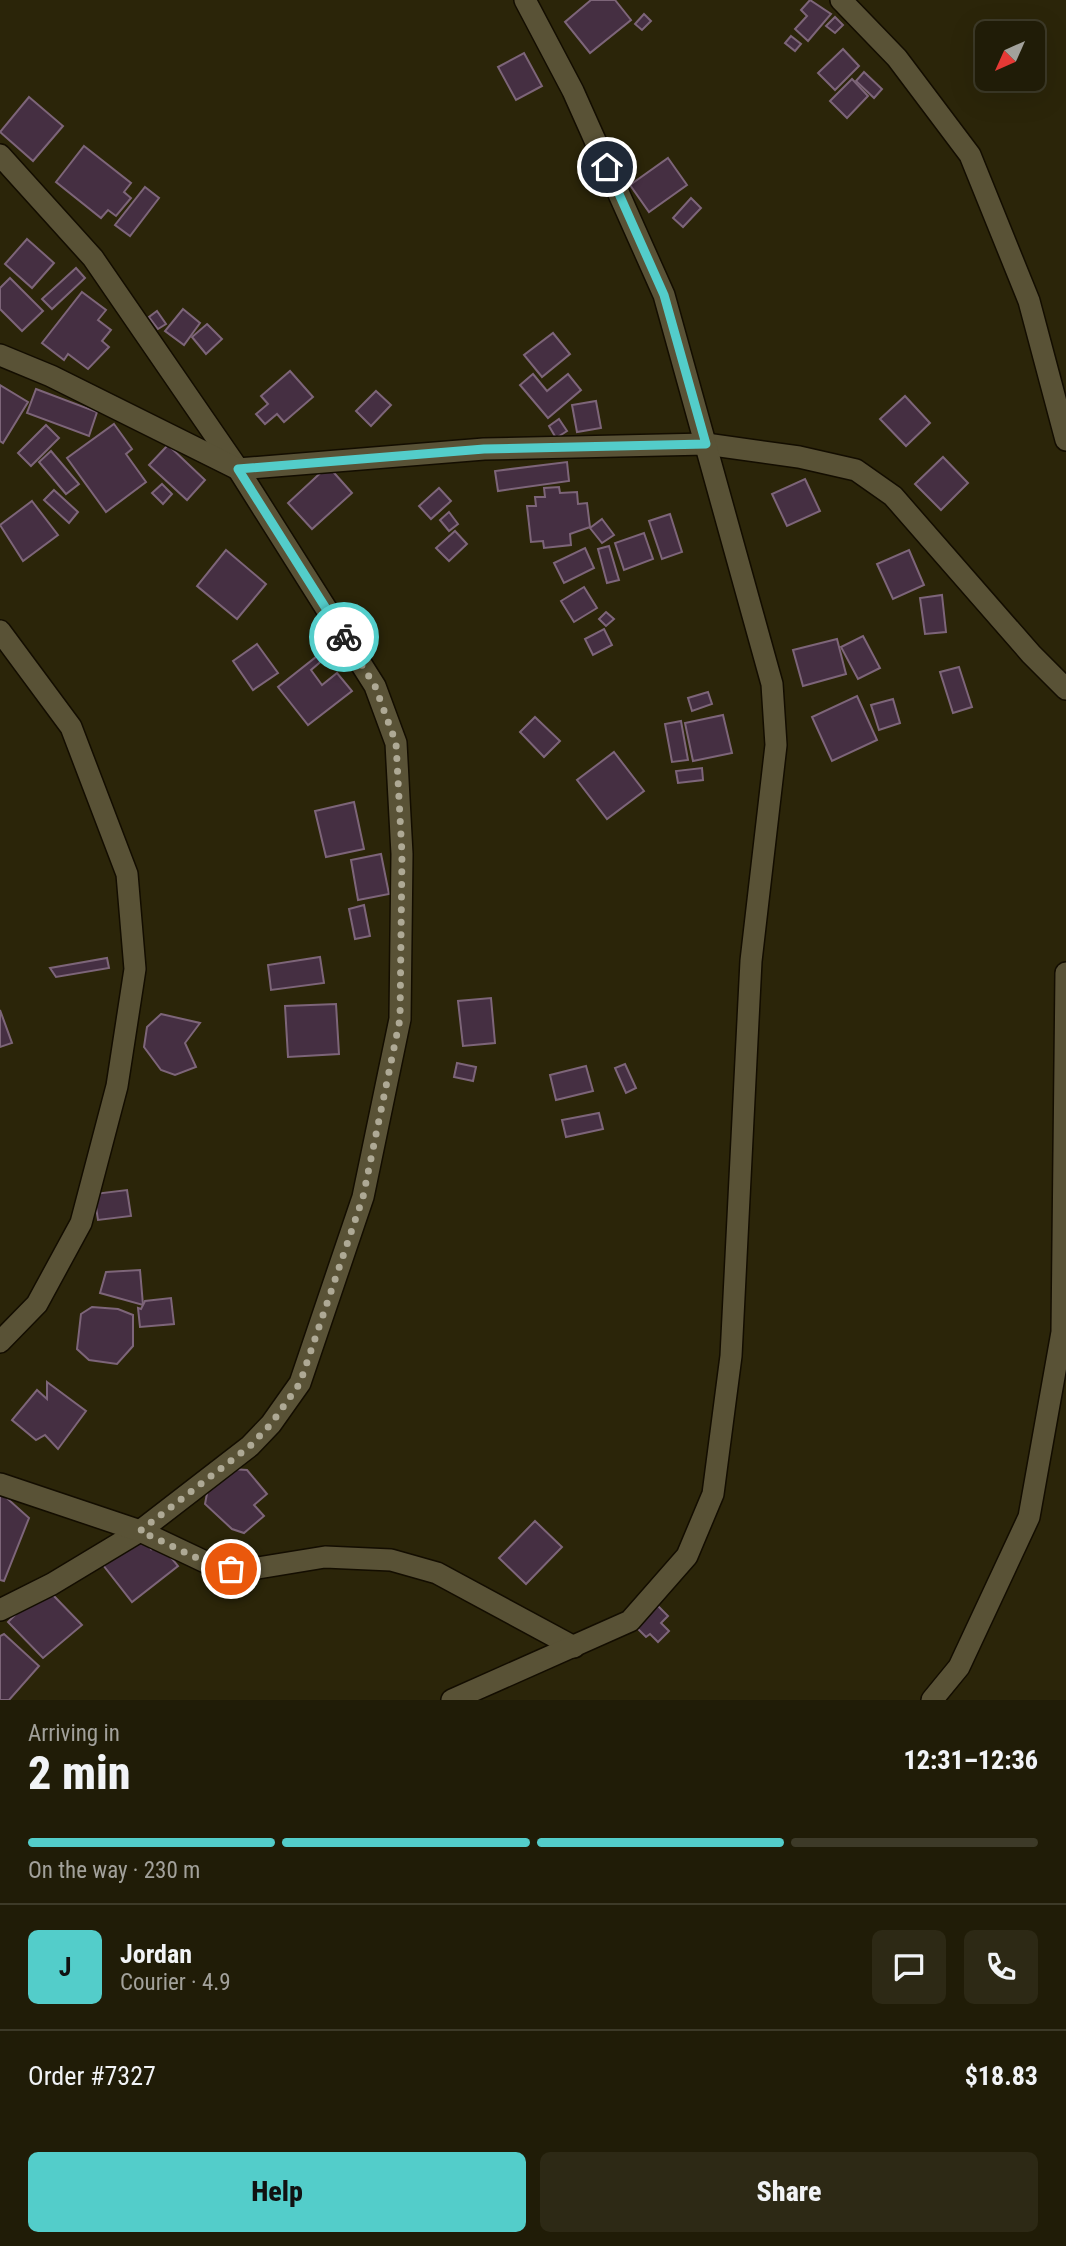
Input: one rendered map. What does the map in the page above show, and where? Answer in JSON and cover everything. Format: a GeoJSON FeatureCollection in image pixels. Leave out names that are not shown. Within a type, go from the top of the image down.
{"type":"FeatureCollection","features":[{"type":"Feature","properties":{"kind":"street"},"geometry":{"type":"LineString","coordinates":[[452,1700],[631,1621],[687,1556],[713,1494],[732,1356],[751,961],[776,745],[772,684],[664,295],[573,91],[525,0]]}},
{"type":"Feature","properties":{"kind":"street"},"geometry":{"type":"LineString","coordinates":[[841,0],[897,58],[970,155],[1028,301],[1066,440]]}},
{"type":"Feature","properties":{"kind":"street"},"geometry":{"type":"LineString","coordinates":[[0,155],[93,258],[238,469],[375,686],[396,743],[402,854],[400,1019],[363,1197],[300,1383],[271,1424],[250,1446],[140,1531],[52,1584],[0,1610]]}},
{"type":"Feature","properties":{"kind":"street"},"geometry":{"type":"LineString","coordinates":[[0,355],[51,376],[238,469],[484,449],[706,444],[799,457],[856,470],[893,496],[1031,654],[1066,689]]}},
{"type":"Feature","properties":{"kind":"street"},"geometry":{"type":"LineString","coordinates":[[0,632],[71,727],[127,874],[135,969],[117,1086],[81,1223],[37,1304],[0,1342]]}},
{"type":"Feature","properties":{"kind":"street"},"geometry":{"type":"LineString","coordinates":[[932,1700],[959,1667],[1029,1517],[1062,1332],[1066,972]]}},
{"type":"Feature","properties":{"kind":"street"},"geometry":{"type":"LineString","coordinates":[[0,1484],[140,1531],[216,1567],[245,1570],[326,1557],[391,1560],[437,1573],[574,1647]]}},
{"type":"Feature","properties":{"kind":"building"},"geometry":{"type":"Polygon","coordinates":[[[591,0],[615,0],[631,20],[590,53],[565,22],[591,0]]]}},
{"type":"Feature","properties":{"kind":"building"},"geometry":{"type":"Polygon","coordinates":[[[810,0],[831,14],[808,41],[795,29],[807,16],[801,10],[810,0]]]}},
{"type":"Feature","properties":{"kind":"building"},"geometry":{"type":"Polygon","coordinates":[[[644,14],[651,21],[642,30],[635,24],[644,14]]]}},
{"type":"Feature","properties":{"kind":"building"},"geometry":{"type":"Polygon","coordinates":[[[835,17],[843,25],[835,33],[826,26],[835,17]]]}},
{"type":"Feature","properties":{"kind":"building"},"geometry":{"type":"Polygon","coordinates":[[[791,36],[801,44],[795,51],[785,43],[791,36]]]}},
{"type":"Feature","properties":{"kind":"building"},"geometry":{"type":"Polygon","coordinates":[[[843,49],[859,66],[835,90],[818,73],[843,49]]]}},
{"type":"Feature","properties":{"kind":"building"},"geometry":{"type":"Polygon","coordinates":[[[524,53],[542,86],[516,100],[498,67],[524,53]]]}},
{"type":"Feature","properties":{"kind":"building"},"geometry":{"type":"Polygon","coordinates":[[[864,72],[882,89],[874,98],[856,81],[864,72]]]}},
{"type":"Feature","properties":{"kind":"building"},"geometry":{"type":"Polygon","coordinates":[[[852,79],[868,96],[847,118],[830,101],[852,79]]]}},
{"type":"Feature","properties":{"kind":"building"},"geometry":{"type":"Polygon","coordinates":[[[29,97],[63,126],[33,161],[0,132],[29,97]]]}},
{"type":"Feature","properties":{"kind":"building"},"geometry":{"type":"Polygon","coordinates":[[[84,146],[131,183],[124,192],[131,198],[116,216],[108,210],[101,218],[56,182],[84,146]]]}},
{"type":"Feature","properties":{"kind":"building"},"geometry":{"type":"Polygon","coordinates":[[[668,158],[687,185],[649,212],[630,185],[668,158]]]}},
{"type":"Feature","properties":{"kind":"building"},"geometry":{"type":"Polygon","coordinates":[[[145,187],[159,198],[130,236],[115,225],[145,187]]]}},
{"type":"Feature","properties":{"kind":"building"},"geometry":{"type":"Polygon","coordinates":[[[691,198],[701,208],[683,227],[673,218],[691,198]]]}},
{"type":"Feature","properties":{"kind":"building"},"geometry":{"type":"Polygon","coordinates":[[[27,239],[54,263],[32,288],[5,264],[27,239]]]}},
{"type":"Feature","properties":{"kind":"building"},"geometry":{"type":"Polygon","coordinates":[[[76,268],[85,278],[52,309],[42,299],[76,268]]]}},
{"type":"Feature","properties":{"kind":"building"},"geometry":{"type":"Polygon","coordinates":[[[10,278],[43,311],[22,331],[0,309],[0,288],[10,278]]]}},
{"type":"Feature","properties":{"kind":"building"},"geometry":{"type":"Polygon","coordinates":[[[82,292],[106,310],[98,320],[111,330],[102,341],[109,347],[88,369],[68,354],[64,360],[42,343],[82,292]]]}},
{"type":"Feature","properties":{"kind":"building"},"geometry":{"type":"Polygon","coordinates":[[[183,309],[200,323],[184,345],[165,331],[183,309]]]}},
{"type":"Feature","properties":{"kind":"building"},"geometry":{"type":"Polygon","coordinates":[[[157,311],[166,324],[158,329],[149,317],[157,311]]]}},
{"type":"Feature","properties":{"kind":"building"},"geometry":{"type":"Polygon","coordinates":[[[207,324],[222,339],[206,354],[192,337],[207,324]]]}},
{"type":"Feature","properties":{"kind":"building"},"geometry":{"type":"Polygon","coordinates":[[[553,333],[570,354],[542,377],[524,355],[553,333]]]}},
{"type":"Feature","properties":{"kind":"building"},"geometry":{"type":"Polygon","coordinates":[[[290,371],[313,397],[284,422],[277,414],[265,424],[256,414],[268,404],[261,396],[290,371]]]}},
{"type":"Feature","properties":{"kind":"building"},"geometry":{"type":"Polygon","coordinates":[[[533,374],[547,391],[568,374],[581,390],[548,418],[520,385],[533,374]]]}},
{"type":"Feature","properties":{"kind":"building"},"geometry":{"type":"Polygon","coordinates":[[[0,385],[28,402],[3,443],[0,441],[0,385]]]}},
{"type":"Feature","properties":{"kind":"building"},"geometry":{"type":"Polygon","coordinates":[[[36,389],[97,412],[89,436],[27,413],[36,389]]]}},
{"type":"Feature","properties":{"kind":"building"},"geometry":{"type":"Polygon","coordinates":[[[376,391],[391,405],[371,426],[356,411],[376,391]]]}},
{"type":"Feature","properties":{"kind":"building"},"geometry":{"type":"Polygon","coordinates":[[[905,396],[930,423],[906,446],[880,419],[905,396]]]}},
{"type":"Feature","properties":{"kind":"building"},"geometry":{"type":"Polygon","coordinates":[[[596,401],[601,428],[577,432],[572,405],[596,401]]]}},
{"type":"Feature","properties":{"kind":"building"},"geometry":{"type":"Polygon","coordinates":[[[559,419],[567,431],[556,438],[549,426],[559,419]]]}},
{"type":"Feature","properties":{"kind":"building"},"geometry":{"type":"Polygon","coordinates":[[[114,424],[132,449],[126,454],[146,482],[106,512],[67,458],[114,424]]]}},
{"type":"Feature","properties":{"kind":"building"},"geometry":{"type":"Polygon","coordinates":[[[46,425],[59,438],[31,466],[18,453],[46,425]]]}},
{"type":"Feature","properties":{"kind":"building"},"geometry":{"type":"Polygon","coordinates":[[[168,445],[205,480],[187,500],[149,465],[168,445]]]}},
{"type":"Feature","properties":{"kind":"building"},"geometry":{"type":"Polygon","coordinates":[[[51,451],[79,484],[66,494],[39,462],[51,451]]]}},
{"type":"Feature","properties":{"kind":"building"},"geometry":{"type":"Polygon","coordinates":[[[943,457],[968,483],[941,510],[915,484],[943,457]]]}},
{"type":"Feature","properties":{"kind":"building"},"geometry":{"type":"Polygon","coordinates":[[[567,462],[569,481],[498,491],[495,471],[567,462]]]}},
{"type":"Feature","properties":{"kind":"building"},"geometry":{"type":"Polygon","coordinates":[[[328,466],[352,493],[312,529],[288,503],[328,466]]]}},
{"type":"Feature","properties":{"kind":"building"},"geometry":{"type":"Polygon","coordinates":[[[805,479],[820,511],[787,526],[772,494],[805,479]]]}},
{"type":"Feature","properties":{"kind":"building"},"geometry":{"type":"Polygon","coordinates":[[[162,484],[172,494],[163,504],[152,493],[162,484]]]}},
{"type":"Feature","properties":{"kind":"building"},"geometry":{"type":"Polygon","coordinates":[[[559,487],[560,493],[577,492],[578,504],[587,503],[590,527],[570,534],[571,545],[544,548],[543,541],[531,542],[527,506],[536,506],[535,497],[545,497],[544,488],[559,487]]]}},
{"type":"Feature","properties":{"kind":"building"},"geometry":{"type":"Polygon","coordinates":[[[439,488],[451,501],[431,519],[419,506],[439,488]]]}},
{"type":"Feature","properties":{"kind":"building"},"geometry":{"type":"Polygon","coordinates":[[[54,490],[78,512],[69,523],[44,500],[54,490]]]}},
{"type":"Feature","properties":{"kind":"building"},"geometry":{"type":"Polygon","coordinates":[[[32,501],[58,535],[23,561],[0,525],[32,501]]]}},
{"type":"Feature","properties":{"kind":"building"},"geometry":{"type":"Polygon","coordinates":[[[449,512],[458,524],[449,531],[440,520],[449,512]]]}},
{"type":"Feature","properties":{"kind":"building"},"geometry":{"type":"Polygon","coordinates":[[[670,514],[682,552],[662,559],[649,521],[670,514]]]}},
{"type":"Feature","properties":{"kind":"building"},"geometry":{"type":"Polygon","coordinates":[[[602,519],[614,535],[602,543],[590,528],[602,519]]]}},
{"type":"Feature","properties":{"kind":"building"},"geometry":{"type":"Polygon","coordinates":[[[455,531],[467,544],[449,561],[436,548],[455,531]]]}},
{"type":"Feature","properties":{"kind":"building"},"geometry":{"type":"Polygon","coordinates":[[[644,533],[653,559],[624,570],[615,543],[644,533]]]}},
{"type":"Feature","properties":{"kind":"building"},"geometry":{"type":"Polygon","coordinates":[[[609,546],[619,580],[607,583],[598,549],[609,546]]]}},
{"type":"Feature","properties":{"kind":"building"},"geometry":{"type":"Polygon","coordinates":[[[585,548],[594,568],[564,583],[554,563],[585,548]]]}},
{"type":"Feature","properties":{"kind":"building"},"geometry":{"type":"Polygon","coordinates":[[[226,550],[266,584],[237,619],[197,586],[226,550]]]}},
{"type":"Feature","properties":{"kind":"building"},"geometry":{"type":"Polygon","coordinates":[[[909,550],[924,585],[893,599],[877,564],[909,550]]]}},
{"type":"Feature","properties":{"kind":"building"},"geometry":{"type":"Polygon","coordinates":[[[584,587],[597,608],[574,622],[561,601],[584,587]]]}},
{"type":"Feature","properties":{"kind":"building"},"geometry":{"type":"Polygon","coordinates":[[[942,595],[946,632],[925,634],[920,598],[942,595]]]}},
{"type":"Feature","properties":{"kind":"building"},"geometry":{"type":"Polygon","coordinates":[[[606,612],[614,619],[606,626],[599,619],[606,612]]]}},
{"type":"Feature","properties":{"kind":"building"},"geometry":{"type":"Polygon","coordinates":[[[604,629],[612,645],[593,655],[585,639],[604,629]]]}},
{"type":"Feature","properties":{"kind":"building"},"geometry":{"type":"Polygon","coordinates":[[[863,636],[880,668],[858,679],[841,647],[863,636]]]}},
{"type":"Feature","properties":{"kind":"building"},"geometry":{"type":"Polygon","coordinates":[[[837,639],[846,674],[803,686],[793,650],[837,639]]]}},
{"type":"Feature","properties":{"kind":"building"},"geometry":{"type":"Polygon","coordinates":[[[257,644],[278,673],[253,690],[233,661],[257,644]]]}},
{"type":"Feature","properties":{"kind":"building"},"geometry":{"type":"Polygon","coordinates":[[[321,653],[325,658],[311,670],[322,685],[337,673],[352,691],[308,725],[278,687],[321,653]]]}},
{"type":"Feature","properties":{"kind":"building"},"geometry":{"type":"Polygon","coordinates":[[[959,667],[972,707],[953,713],[940,672],[959,667]]]}},
{"type":"Feature","properties":{"kind":"building"},"geometry":{"type":"Polygon","coordinates":[[[708,692],[712,704],[692,711],[688,698],[708,692]]]}},
{"type":"Feature","properties":{"kind":"building"},"geometry":{"type":"Polygon","coordinates":[[[857,696],[877,740],[832,761],[812,717],[857,696]]]}},
{"type":"Feature","properties":{"kind":"building"},"geometry":{"type":"Polygon","coordinates":[[[893,699],[900,723],[879,730],[871,705],[893,699]]]}},
{"type":"Feature","properties":{"kind":"building"},"geometry":{"type":"Polygon","coordinates":[[[723,715],[732,753],[693,761],[685,723],[723,715]]]}},
{"type":"Feature","properties":{"kind":"building"},"geometry":{"type":"Polygon","coordinates":[[[535,717],[560,741],[544,757],[520,732],[535,717]]]}},
{"type":"Feature","properties":{"kind":"building"},"geometry":{"type":"Polygon","coordinates":[[[681,721],[688,760],[672,762],[665,724],[681,721]]]}},
{"type":"Feature","properties":{"kind":"building"},"geometry":{"type":"Polygon","coordinates":[[[614,752],[644,791],[607,819],[577,780],[614,752]]]}},
{"type":"Feature","properties":{"kind":"building"},"geometry":{"type":"Polygon","coordinates":[[[702,768],[703,780],[678,783],[676,771],[702,768]]]}},
{"type":"Feature","properties":{"kind":"building"},"geometry":{"type":"Polygon","coordinates":[[[354,802],[364,849],[326,857],[315,811],[354,802]]]}},
{"type":"Feature","properties":{"kind":"building"},"geometry":{"type":"Polygon","coordinates":[[[381,854],[389,894],[358,900],[351,860],[381,854]]]}},
{"type":"Feature","properties":{"kind":"building"},"geometry":{"type":"Polygon","coordinates":[[[364,905],[370,936],[355,939],[349,909],[364,905]]]}},
{"type":"Feature","properties":{"kind":"building"},"geometry":{"type":"Polygon","coordinates":[[[320,957],[324,983],[271,990],[268,965],[320,957]]]}},
{"type":"Feature","properties":{"kind":"building"},"geometry":{"type":"Polygon","coordinates":[[[107,958],[109,968],[56,977],[50,968],[107,958]]]}},
{"type":"Feature","properties":{"kind":"building"},"geometry":{"type":"Polygon","coordinates":[[[491,998],[495,1043],[463,1046],[458,1001],[491,998]]]}},
{"type":"Feature","properties":{"kind":"building"},"geometry":{"type":"Polygon","coordinates":[[[336,1004],[339,1054],[288,1057],[285,1006],[336,1004]]]}},
{"type":"Feature","properties":{"kind":"building"},"geometry":{"type":"Polygon","coordinates":[[[0,1010],[12,1043],[0,1047],[0,1010]]]}},
{"type":"Feature","properties":{"kind":"building"},"geometry":{"type":"Polygon","coordinates":[[[161,1014],[200,1023],[185,1043],[196,1067],[175,1075],[161,1070],[144,1047],[147,1027],[161,1014]]]}},
{"type":"Feature","properties":{"kind":"building"},"geometry":{"type":"Polygon","coordinates":[[[457,1063],[476,1067],[473,1081],[454,1077],[457,1063]]]}},
{"type":"Feature","properties":{"kind":"building"},"geometry":{"type":"Polygon","coordinates":[[[625,1064],[636,1088],[626,1093],[615,1068],[625,1064]]]}},
{"type":"Feature","properties":{"kind":"building"},"geometry":{"type":"Polygon","coordinates":[[[586,1066],[593,1091],[556,1100],[550,1075],[586,1066]]]}},
{"type":"Feature","properties":{"kind":"building"},"geometry":{"type":"Polygon","coordinates":[[[599,1113],[603,1129],[566,1137],[562,1120],[599,1113]]]}},
{"type":"Feature","properties":{"kind":"building"},"geometry":{"type":"Polygon","coordinates":[[[127,1190],[131,1216],[98,1220],[94,1194],[127,1190]]]}},
{"type":"Feature","properties":{"kind":"building"},"geometry":{"type":"Polygon","coordinates":[[[140,1270],[143,1305],[100,1293],[106,1272],[140,1270]]]}},
{"type":"Feature","properties":{"kind":"building"},"geometry":{"type":"Polygon","coordinates":[[[171,1298],[174,1324],[140,1327],[138,1308],[141,1309],[145,1301],[171,1298]]]}},
{"type":"Feature","properties":{"kind":"building"},"geometry":{"type":"Polygon","coordinates":[[[92,1307],[118,1309],[133,1315],[133,1346],[117,1364],[89,1360],[77,1349],[81,1314],[92,1307]]]}},
{"type":"Feature","properties":{"kind":"building"},"geometry":{"type":"Polygon","coordinates":[[[47,1382],[86,1411],[58,1449],[45,1435],[36,1440],[12,1420],[37,1390],[47,1399],[47,1382]]]}},
{"type":"Feature","properties":{"kind":"building"},"geometry":{"type":"Polygon","coordinates":[[[232,1469],[247,1470],[267,1494],[254,1505],[264,1516],[244,1533],[232,1529],[205,1504],[208,1488],[232,1469]]]}},
{"type":"Feature","properties":{"kind":"building"},"geometry":{"type":"Polygon","coordinates":[[[0,1492],[29,1518],[4,1581],[0,1580],[0,1492]]]}},
{"type":"Feature","properties":{"kind":"building"},"geometry":{"type":"Polygon","coordinates":[[[535,1521],[562,1547],[526,1584],[499,1558],[535,1521]]]}},
{"type":"Feature","properties":{"kind":"building"},"geometry":{"type":"Polygon","coordinates":[[[141,1535],[151,1549],[156,1539],[178,1566],[132,1602],[103,1565],[141,1535]]]}},
{"type":"Feature","properties":{"kind":"building"},"geometry":{"type":"Polygon","coordinates":[[[51,1593],[82,1625],[43,1658],[8,1622],[27,1603],[51,1593]]]}},
{"type":"Feature","properties":{"kind":"building"},"geometry":{"type":"Polygon","coordinates":[[[657,1605],[668,1616],[661,1623],[669,1631],[658,1642],[650,1634],[646,1637],[635,1626],[657,1605]]]}},
{"type":"Feature","properties":{"kind":"building"},"geometry":{"type":"Polygon","coordinates":[[[4,1634],[39,1666],[9,1700],[0,1700],[0,1636],[4,1634]]]}},
{"type":"Feature","properties":{"kind":"way so far"},"geometry":{"type":"LineString","coordinates":[[231,1569],[216,1567],[140,1531],[250,1446],[271,1424],[300,1383],[363,1197],[400,1019],[402,854],[396,743],[375,686],[344,637]]}},
{"type":"Feature","properties":{"kind":"route"},"geometry":{"type":"LineString","coordinates":[[344,637],[238,469],[484,449],[706,444],[664,295],[607,167]]}}]}
